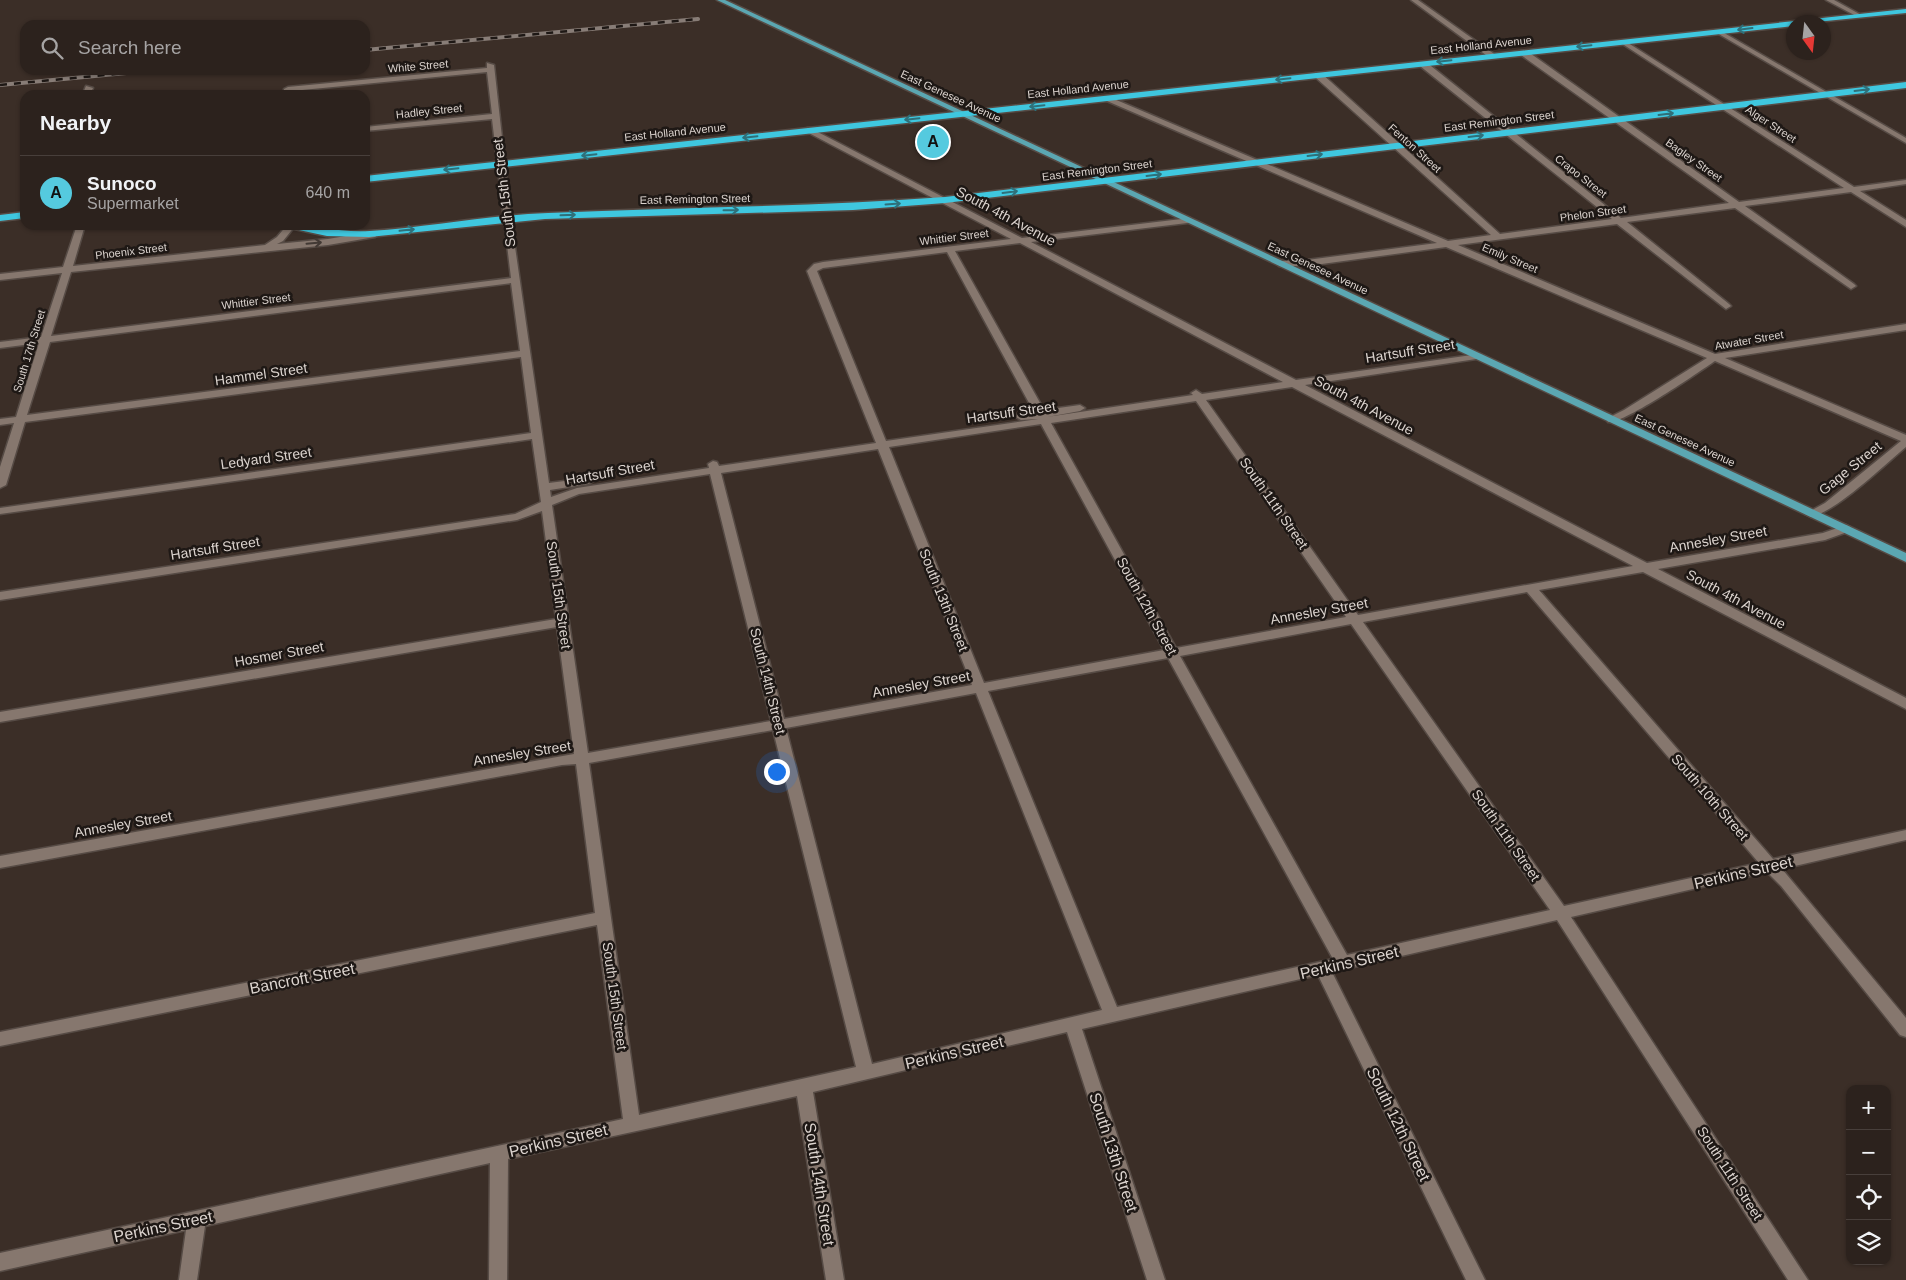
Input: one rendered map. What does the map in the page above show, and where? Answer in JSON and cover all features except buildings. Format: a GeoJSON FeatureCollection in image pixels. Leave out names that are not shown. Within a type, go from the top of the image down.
{"type":"FeatureCollection","features":[{"type":"Feature","properties":{"kind":"highway","name":"East Holland Avenue"},"geometry":{"type":"LineString","coordinates":[[1831,19],[1906,11]]}},
{"type":"Feature","properties":{"kind":"highway","name":"East Holland Avenue"},"geometry":{"type":"LineString","coordinates":[[370,178],[1786,24]]}},
{"type":"Feature","properties":{"kind":"highway","name":"East Remington Street"},"geometry":{"type":"LineString","coordinates":[[313,230],[327,233],[384,232],[507,219],[602,213],[853,207],[945,200],[1906,85]]}},
{"type":"Feature","properties":{"kind":"highway"},"geometry":{"type":"LineString","coordinates":[[0,218],[20,216]]}},
{"type":"Feature","properties":{"kind":"main road","name":"East Genesee Avenue"},"geometry":{"type":"LineString","coordinates":[[720,0],[1906,558]]}},
{"type":"Feature","properties":{"kind":"street"},"geometry":{"type":"LineString","coordinates":[[1414,0],[1492,56]]}},
{"type":"Feature","properties":{"kind":"street"},"geometry":{"type":"LineString","coordinates":[[1829,0],[1860,16]]}},
{"type":"Feature","properties":{"kind":"street"},"geometry":{"type":"LineString","coordinates":[[1719,32],[1906,141]]}},
{"type":"Feature","properties":{"kind":"street","name":"Alger Street"},"geometry":{"type":"LineString","coordinates":[[1623,42],[1906,224]]}},
{"type":"Feature","properties":{"kind":"street","name":"Bagley Street"},"geometry":{"type":"LineString","coordinates":[[1524,53],[1851,286]]}},
{"type":"Feature","properties":{"kind":"street","name":"Crapo Street"},"geometry":{"type":"LineString","coordinates":[[1422,64],[1726,306]]}},
{"type":"Feature","properties":{"kind":"street","name":"White Street"},"geometry":{"type":"LineString","coordinates":[[305,90],[490,68]]}},
{"type":"Feature","properties":{"kind":"street","name":"South 15th Street"},"geometry":{"type":"LineString","coordinates":[[490,68],[507,219],[581,758],[605,917],[632,1124]]}},
{"type":"Feature","properties":{"kind":"street","name":"Fenton Street"},"geometry":{"type":"LineString","coordinates":[[1318,75],[1498,237]]}},
{"type":"Feature","properties":{"kind":"street","name":"Emily Street"},"geometry":{"type":"LineString","coordinates":[[1104,98],[1715,357],[1906,441]]}},
{"type":"Feature","properties":{"kind":"street","name":"Hadley Street"},"geometry":{"type":"LineString","coordinates":[[370,129],[496,116]]}},
{"type":"Feature","properties":{"kind":"street","name":"South 4th Avenue"},"geometry":{"type":"LineString","coordinates":[[810,130],[1906,704]]}},
{"type":"Feature","properties":{"kind":"street","name":"Phelon Street"},"geometry":{"type":"LineString","coordinates":[[1282,264],[1307,264],[1906,182]]}},
{"type":"Feature","properties":{"kind":"street","name":"Whittier Street"},"geometry":{"type":"LineString","coordinates":[[813,268],[823,265],[1187,220]]}},
{"type":"Feature","properties":{"kind":"street","name":"South 17th Street"},"geometry":{"type":"LineString","coordinates":[[0,485],[80,230]]}},
{"type":"Feature","properties":{"kind":"street","name":"Phoenix Street"},"geometry":{"type":"LineString","coordinates":[[265,247],[280,239],[286,230]]}},
{"type":"Feature","properties":{"kind":"street","name":"Phoenix Street"},"geometry":{"type":"LineString","coordinates":[[0,277],[265,247],[328,242],[384,232]]}},
{"type":"Feature","properties":{"kind":"street","name":"South 12th Street"},"geometry":{"type":"LineString","coordinates":[[950,250],[1343,963]]}},
{"type":"Feature","properties":{"kind":"street","name":"South 13th Street"},"geometry":{"type":"LineString","coordinates":[[813,268],[812,270],[1112,1015]]}},
{"type":"Feature","properties":{"kind":"street","name":"Whittier Street"},"geometry":{"type":"LineString","coordinates":[[0,345],[516,280]]}},
{"type":"Feature","properties":{"kind":"street","name":"Atwater Street"},"geometry":{"type":"LineString","coordinates":[[1612,420],[1628,412],[1715,357],[1906,327]]}},
{"type":"Feature","properties":{"kind":"street","name":"Hartsuff Street"},"geometry":{"type":"LineString","coordinates":[[0,596],[517,516],[534,512],[563,495],[577,491],[714,467],[1198,394],[1461,349]]}},
{"type":"Feature","properties":{"kind":"street","name":"Hammel Street"},"geometry":{"type":"LineString","coordinates":[[0,422],[526,352]]}},
{"type":"Feature","properties":{"kind":"street","name":"Hartsuff Street"},"geometry":{"type":"LineString","coordinates":[[1198,394],[1295,384],[1476,356]]}},
{"type":"Feature","properties":{"kind":"street","name":"South 11th Street"},"geometry":{"type":"LineString","coordinates":[[1198,394],[1561,914],[1799,1280]]}},
{"type":"Feature","properties":{"kind":"street","name":"Ledyard Street"},"geometry":{"type":"LineString","coordinates":[[0,511],[537,435]]}},
{"type":"Feature","properties":{"kind":"street","name":"Gage Street"},"geometry":{"type":"LineString","coordinates":[[1811,514],[1829,505],[1906,441]]}},
{"type":"Feature","properties":{"kind":"street","name":"Hartsuff Street"},"geometry":{"type":"LineString","coordinates":[[545,487],[714,467]]}},
{"type":"Feature","properties":{"kind":"street","name":"South 14th Street"},"geometry":{"type":"LineString","coordinates":[[714,467],[866,1073]]}},
{"type":"Feature","properties":{"kind":"street","name":"Annesley Street"},"geometry":{"type":"LineString","coordinates":[[0,862],[562,760],[593,758],[779,725],[1825,536],[1846,529]]}},
{"type":"Feature","properties":{"kind":"street","name":"South 10th Street"},"geometry":{"type":"LineString","coordinates":[[1530,588],[1770,866],[1786,882],[1906,1030]]}},
{"type":"Feature","properties":{"kind":"street","name":"Hosmer Street"},"geometry":{"type":"LineString","coordinates":[[0,717],[562,622]]}},
{"type":"Feature","properties":{"kind":"street","name":"Perkins Street"},"geometry":{"type":"LineString","coordinates":[[0,1262],[804,1087],[1072,1024],[1906,835]]}},
{"type":"Feature","properties":{"kind":"street","name":"Bancroft Street"},"geometry":{"type":"LineString","coordinates":[[0,1039],[605,917]]}},
{"type":"Feature","properties":{"kind":"street","name":"South 12th Street"},"geometry":{"type":"LineString","coordinates":[[1322,968],[1476,1280]]}},
{"type":"Feature","properties":{"kind":"street","name":"South 13th Street"},"geometry":{"type":"LineString","coordinates":[[1072,1024],[1156,1280]]}},
{"type":"Feature","properties":{"kind":"street","name":"South 14th Street"},"geometry":{"type":"LineString","coordinates":[[804,1087],[835,1280]]}},
{"type":"Feature","properties":{"kind":"street"},"geometry":{"type":"LineString","coordinates":[[498,1280],[499,1154]]}},
{"type":"Feature","properties":{"kind":"street"},"geometry":{"type":"LineString","coordinates":[[188,1280],[197,1219]]}},
{"type":"Feature","properties":{"kind":"railway"},"geometry":{"type":"LineString","coordinates":[[370,50],[698,19]]}},
{"type":"Feature","properties":{"kind":"railway"},"geometry":{"type":"LineString","coordinates":[[0,85],[105,75]]}},
{"type":"Feature","properties":{"kind":"place","name":"Sunoco"},"geometry":{"type":"Point","coordinates":[933,142]}}]}
